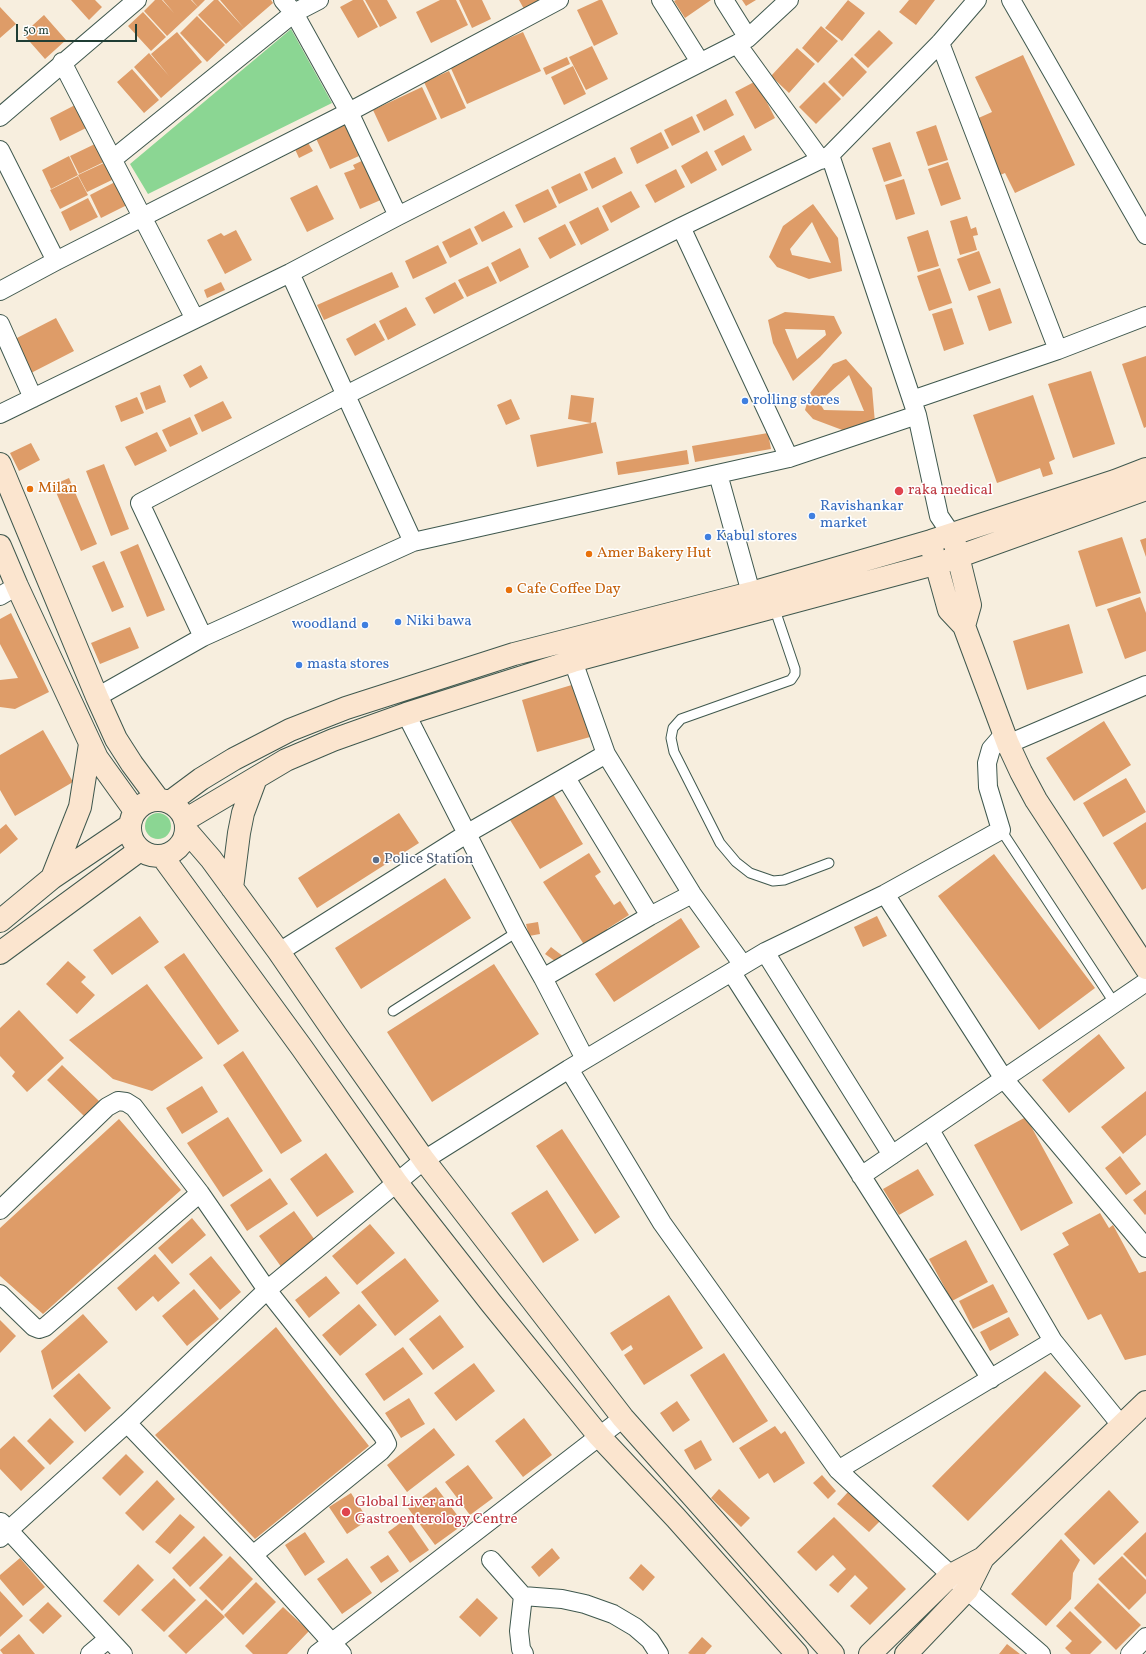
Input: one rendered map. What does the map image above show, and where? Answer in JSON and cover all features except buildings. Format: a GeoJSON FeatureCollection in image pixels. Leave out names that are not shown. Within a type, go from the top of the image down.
{"type":"FeatureCollection","features":[{"type":"Feature","properties":{"kind":"main road"},"geometry":{"type":"LineString","coordinates":[[0,464],[97,697],[116,739],[132,764],[164,800],[180,809],[186,825],[279,952],[424,1160],[623,1418],[833,1654]]}},
{"type":"Feature","properties":{"kind":"main road"},"geometry":{"type":"LineString","coordinates":[[0,921],[52,878],[132,819],[145,802],[164,800],[234,759],[290,730],[346,708],[514,654],[751,593],[952,535],[1115,481],[1146,469]]}},
{"type":"Feature","properties":{"kind":"main road"},"geometry":{"type":"LineString","coordinates":[[0,546],[8,591],[132,819],[130,834],[140,850],[150,855],[162,856],[174,851],[182,842],[186,825],[256,778],[292,757],[333,740],[406,714],[573,661],[960,557],[1146,489]]}},
{"type":"Feature","properties":{"kind":"main road"},"geometry":{"type":"LineString","coordinates":[[952,535],[960,557],[970,605],[964,626]]}},
{"type":"Feature","properties":{"kind":"main road"},"geometry":{"type":"LineString","coordinates":[[931,541],[935,564],[949,610],[964,626],[1006,739],[1036,800],[1146,968]]}},
{"type":"Feature","properties":{"kind":"main road"},"geometry":{"type":"LineString","coordinates":[[52,878],[80,807],[90,744]]}},
{"type":"Feature","properties":{"kind":"main road"},"geometry":{"type":"LineString","coordinates":[[232,888],[243,812],[256,778]]}},
{"type":"Feature","properties":{"kind":"main road"},"geometry":{"type":"LineString","coordinates":[[0,953],[140,850]]}},
{"type":"Feature","properties":{"kind":"main road"},"geometry":{"type":"LineString","coordinates":[[162,856],[302,1048],[397,1183],[491,1303],[599,1436],[681,1524],[797,1654]]}},
{"type":"Feature","properties":{"kind":"main road"},"geometry":{"type":"LineString","coordinates":[[870,1654],[951,1575],[983,1558],[1146,1402]]}},
{"type":"Feature","properties":{"kind":"main road"},"geometry":{"type":"LineString","coordinates":[[906,1654],[967,1590],[983,1558]]}},
{"type":"Feature","properties":{"kind":"street"},"geometry":{"type":"LineString","coordinates":[[0,117],[62,62],[137,0]]}},
{"type":"Feature","properties":{"kind":"street"},"geometry":{"type":"LineString","coordinates":[[113,159],[289,6],[319,0]]}},
{"type":"Feature","properties":{"kind":"street"},"geometry":{"type":"LineString","coordinates":[[661,0],[700,62]]}},
{"type":"Feature","properties":{"kind":"street"},"geometry":{"type":"LineString","coordinates":[[724,0],[742,41],[825,157],[915,408],[939,516],[952,535]]}},
{"type":"Feature","properties":{"kind":"street"},"geometry":{"type":"LineString","coordinates":[[0,414],[290,273],[398,216],[742,41],[789,0]]}},
{"type":"Feature","properties":{"kind":"street"},"geometry":{"type":"LineString","coordinates":[[203,637],[140,503],[346,396],[681,227],[825,157],[940,43],[977,0]]}},
{"type":"Feature","properties":{"kind":"street"},"geometry":{"type":"LineString","coordinates":[[1011,0],[1146,235]]}},
{"type":"Feature","properties":{"kind":"street"},"geometry":{"type":"LineString","coordinates":[[0,291],[349,112],[553,1]]}},
{"type":"Feature","properties":{"kind":"street"},"geometry":{"type":"LineString","coordinates":[[289,6],[349,112],[398,216]]}},
{"type":"Feature","properties":{"kind":"street"},"geometry":{"type":"LineString","coordinates":[[940,43],[1058,350]]}},
{"type":"Feature","properties":{"kind":"street"},"geometry":{"type":"LineString","coordinates":[[62,62],[195,319]]}},
{"type":"Feature","properties":{"kind":"street"},"geometry":{"type":"LineString","coordinates":[[0,150],[56,261]]}},
{"type":"Feature","properties":{"kind":"street"},"geometry":{"type":"LineString","coordinates":[[681,227],[789,458]]}},
{"type":"Feature","properties":{"kind":"street"},"geometry":{"type":"LineString","coordinates":[[290,273],[413,542]]}},
{"type":"Feature","properties":{"kind":"street"},"geometry":{"type":"LineString","coordinates":[[97,697],[203,637],[413,542],[789,458],[1146,316]]}},
{"type":"Feature","properties":{"kind":"street"},"geometry":{"type":"LineString","coordinates":[[0,324],[33,398]]}},
{"type":"Feature","properties":{"kind":"street"},"geometry":{"type":"LineString","coordinates":[[718,474],[751,593]]}},
{"type":"Feature","properties":{"kind":"street"},"geometry":{"type":"LineString","coordinates":[[931,541],[939,516]]}},
{"type":"Feature","properties":{"kind":"street"},"geometry":{"type":"LineString","coordinates":[[573,661],[606,754],[738,969],[861,1176],[991,1379]]}},
{"type":"Feature","properties":{"kind":"street"},"geometry":{"type":"LineString","coordinates":[[123,1654],[3,1530],[127,1423],[267,1290],[424,1160],[585,1059],[766,952],[885,894],[1001,830],[988,787],[987,763],[991,749],[1006,739],[1146,685]]}},
{"type":"Feature","properties":{"kind":"street"},"geometry":{"type":"LineString","coordinates":[[406,714],[468,833],[517,932],[543,978],[585,1059]]}},
{"type":"Feature","properties":{"kind":"street"},"geometry":{"type":"LineString","coordinates":[[279,952],[468,833],[606,754]]}},
{"type":"Feature","properties":{"kind":"street"},"geometry":{"type":"LineString","coordinates":[[566,778],[650,916]]}},
{"type":"Feature","properties":{"kind":"street"},"geometry":{"type":"LineString","coordinates":[[543,978],[650,916],[692,894]]}},
{"type":"Feature","properties":{"kind":"street"},"geometry":{"type":"LineString","coordinates":[[885,894],[1004,1079],[1146,1248]]}},
{"type":"Feature","properties":{"kind":"street"},"geometry":{"type":"LineString","coordinates":[[766,952],[892,1155]]}},
{"type":"Feature","properties":{"kind":"street"},"geometry":{"type":"LineString","coordinates":[[861,1176],[1146,982]]}},
{"type":"Feature","properties":{"kind":"street"},"geometry":{"type":"LineString","coordinates":[[569,1069],[662,1223],[838,1470],[967,1590],[1041,1654]]}},
{"type":"Feature","properties":{"kind":"street"},"geometry":{"type":"LineString","coordinates":[[0,1210],[107,1107],[118,1101],[126,1102],[134,1107],[200,1193],[267,1290],[383,1436],[387,1444],[382,1451],[253,1555]]}},
{"type":"Feature","properties":{"kind":"street"},"geometry":{"type":"LineString","coordinates":[[930,1130],[1053,1342],[1121,1425]]}},
{"type":"Feature","properties":{"kind":"street"},"geometry":{"type":"LineString","coordinates":[[0,1294],[34,1327],[39,1329],[45,1327],[200,1193]]}},
{"type":"Feature","properties":{"kind":"street"},"geometry":{"type":"LineString","coordinates":[[838,1470],[1053,1342]]}},
{"type":"Feature","properties":{"kind":"street"},"geometry":{"type":"LineString","coordinates":[[317,1654],[336,1648],[623,1418]]}},
{"type":"Feature","properties":{"kind":"street"},"geometry":{"type":"LineString","coordinates":[[127,1423],[253,1555],[336,1648]]}},
{"type":"Feature","properties":{"kind":"street"},"geometry":{"type":"LineString","coordinates":[[491,1560],[523,1596],[562,1599],[585,1604],[613,1614],[636,1627],[650,1640],[659,1654]]}},
{"type":"Feature","properties":{"kind":"street"},"geometry":{"type":"LineString","coordinates":[[523,1596],[519,1631],[524,1654]]}},
{"type":"Feature","properties":{"kind":"street"},"geometry":{"type":"LineString","coordinates":[[1130,1654],[1146,1637]]}},
{"type":"Feature","properties":{"kind":"street"},"geometry":{"type":"LineString","coordinates":[[90,1654],[108,1639]]}},
{"type":"Feature","properties":{"kind":"lane"},"geometry":{"type":"LineString","coordinates":[[774,607],[795,669],[795,674],[791,680],[681,719],[673,728],[671,738],[674,752],[720,843],[736,862],[750,873],[772,881],[784,880],[829,863]]}},
{"type":"Feature","properties":{"kind":"lane"},"geometry":{"type":"LineString","coordinates":[[1001,830],[1115,1004]]}},
{"type":"Feature","properties":{"kind":"lane"},"geometry":{"type":"LineString","coordinates":[[393,1011],[517,932]]}},
{"type":"Feature","properties":{"kind":"green space"},"geometry":{"type":"Polygon","coordinates":[[[291,29],[332,103],[148,194],[130,164],[291,29]]]}},
{"type":"Feature","properties":{"kind":"green space"},"geometry":{"type":"Polygon","coordinates":[[[158,813],[167,817],[171,826],[167,835],[158,839],[149,835],[145,826],[149,817],[158,813]]]}},
{"type":"Feature","properties":{"kind":"place","name":"rolling stores"},"geometry":{"type":"Point","coordinates":[745,401]}},
{"type":"Feature","properties":{"kind":"place","name":"Milan"},"geometry":{"type":"Point","coordinates":[30,489]}},
{"type":"Feature","properties":{"kind":"place","name":"raka medical"},"geometry":{"type":"Point","coordinates":[899,491]}},
{"type":"Feature","properties":{"kind":"place","name":"Ravishankar market"},"geometry":{"type":"Point","coordinates":[812,516]}},
{"type":"Feature","properties":{"kind":"place","name":"Kabul stores"},"geometry":{"type":"Point","coordinates":[708,537]}},
{"type":"Feature","properties":{"kind":"place","name":"Amer Bakery Hut"},"geometry":{"type":"Point","coordinates":[589,554]}},
{"type":"Feature","properties":{"kind":"place","name":"Cafe Coffee Day"},"geometry":{"type":"Point","coordinates":[509,590]}},
{"type":"Feature","properties":{"kind":"place","name":"Niki bawa"},"geometry":{"type":"Point","coordinates":[398,622]}},
{"type":"Feature","properties":{"kind":"place","name":"woodland"},"geometry":{"type":"Point","coordinates":[365,625]}},
{"type":"Feature","properties":{"kind":"place","name":"masta stores"},"geometry":{"type":"Point","coordinates":[299,665]}},
{"type":"Feature","properties":{"kind":"place","name":"Police Station"},"geometry":{"type":"Point","coordinates":[376,860]}},
{"type":"Feature","properties":{"kind":"place","name":"Global Liver and Gastroenterology Centre"},"geometry":{"type":"Point","coordinates":[346,1512]}}]}
